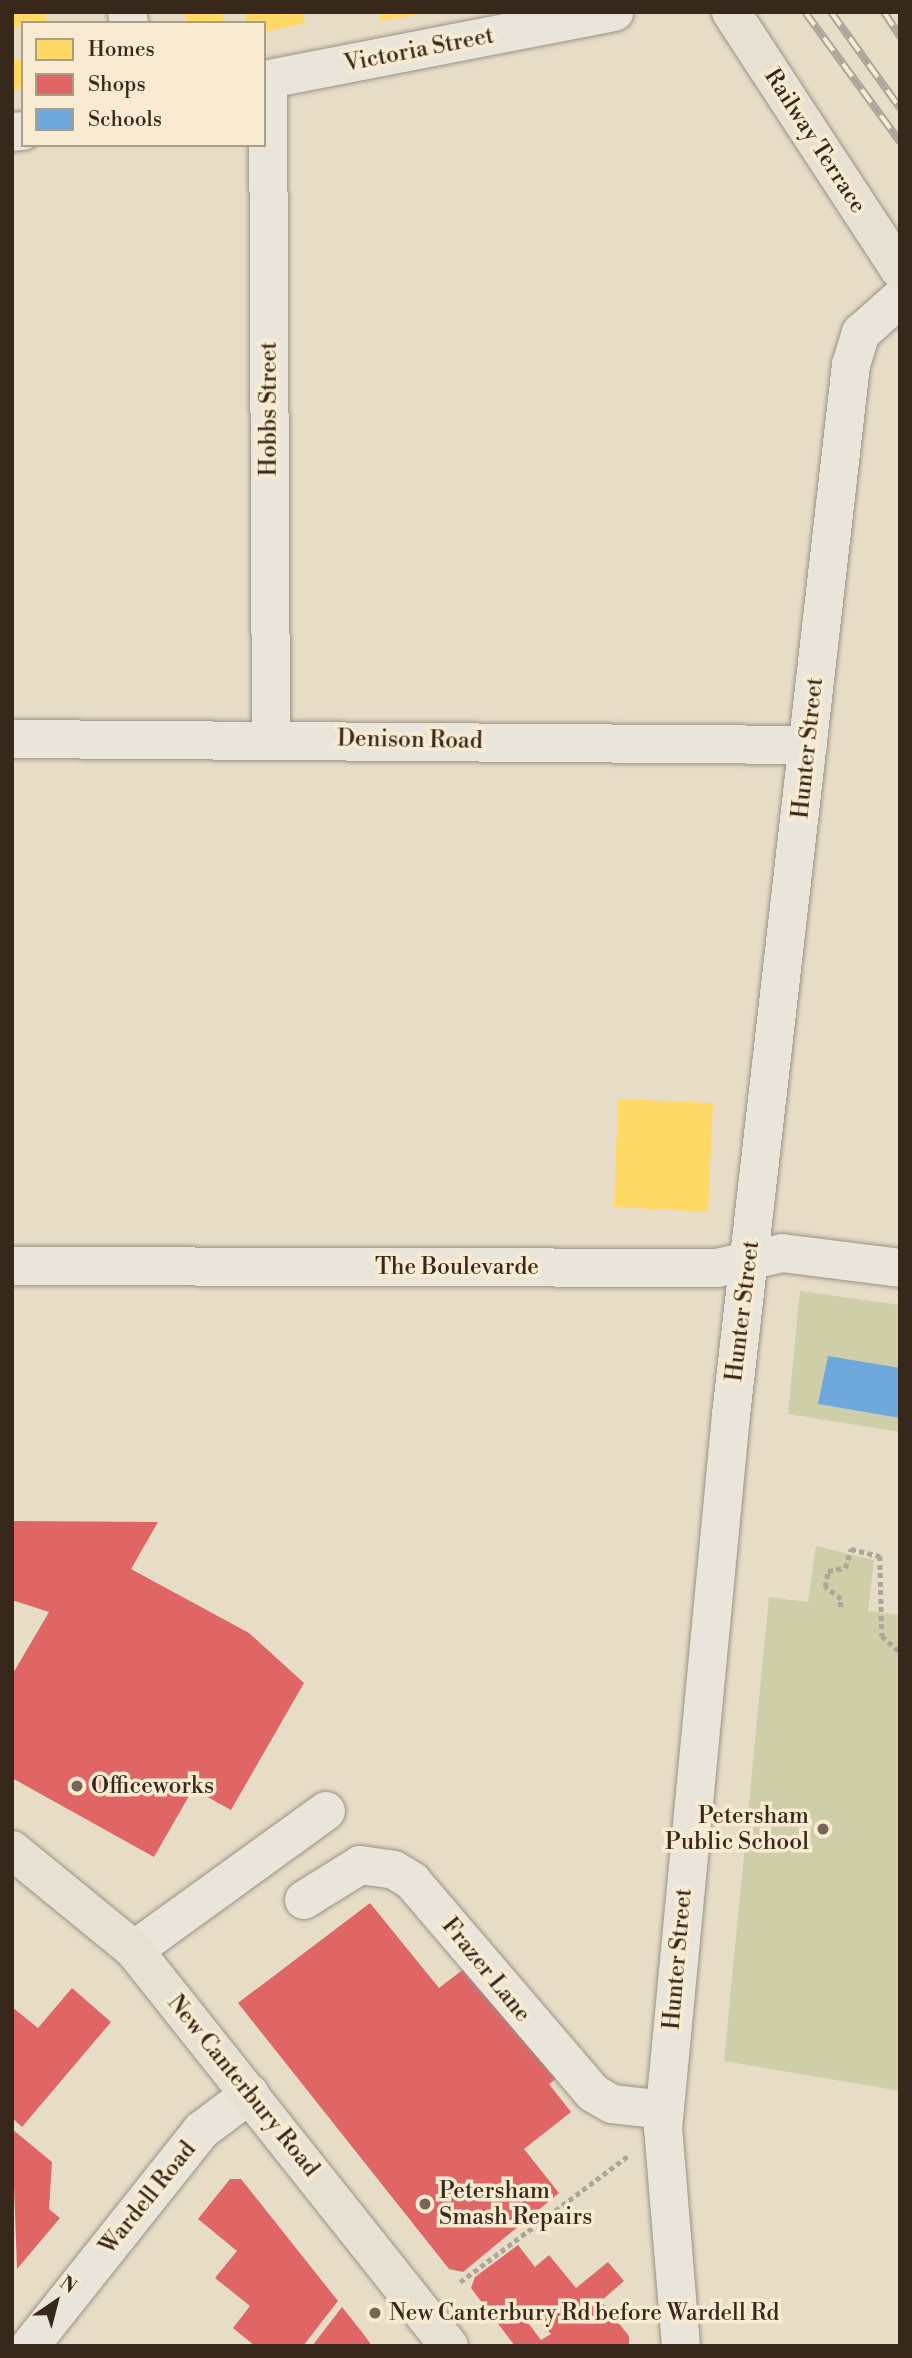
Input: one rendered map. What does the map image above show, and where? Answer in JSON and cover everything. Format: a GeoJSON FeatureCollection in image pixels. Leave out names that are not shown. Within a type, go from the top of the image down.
{"type":"FeatureCollection","features":[{"type":"Feature","properties":{"kind":"main road","name":"Railway Terrace"},"geometry":{"type":"LineString","coordinates":[[731,12],[900,270]]}},
{"type":"Feature","properties":{"kind":"main road","name":"New Canterbury Road"},"geometry":{"type":"LineString","coordinates":[[12,1850],[134,1950],[449,2346]]}},
{"type":"Feature","properties":{"kind":"street","name":"Victoria Street"},"geometry":{"type":"LineString","coordinates":[[266,79],[488,23],[614,12]]}},
{"type":"Feature","properties":{"kind":"street","name":"Hobbs Street"},"geometry":{"type":"LineString","coordinates":[[266,79],[271,738]]}},
{"type":"Feature","properties":{"kind":"street","name":"Hunter Street"},"geometry":{"type":"LineString","coordinates":[[681,2346],[664,2120],[750,1260],[851,365],[861,333],[900,298]]}},
{"type":"Feature","properties":{"kind":"street","name":"Denison Road"},"geometry":{"type":"LineString","coordinates":[[12,739],[271,738],[808,745]]}},
{"type":"Feature","properties":{"kind":"street","name":"The Boulevarde"},"geometry":{"type":"LineString","coordinates":[[12,1266],[717,1268],[782,1253],[900,1268]]}},
{"type":"Feature","properties":{"kind":"street"},"geometry":{"type":"LineString","coordinates":[[134,1950],[326,1811]]}},
{"type":"Feature","properties":{"kind":"street","name":"Frazer Lane"},"geometry":{"type":"LineString","coordinates":[[304,1900],[360,1865],[394,1870],[412,1881],[586,2086],[612,2104],[664,2120]]}},
{"type":"Feature","properties":{"kind":"street","name":"Wardell Road"},"geometry":{"type":"LineString","coordinates":[[30,2346],[202,2130],[250,2094]]}},
{"type":"Feature","properties":{"kind":"path"},"geometry":{"type":"LineString","coordinates":[[840,1607],[841,1599],[825,1587],[828,1571],[852,1561],[851,1549],[880,1556],[882,1636],[900,1652]]}},
{"type":"Feature","properties":{"kind":"path"},"geometry":{"type":"LineString","coordinates":[[460,2282],[664,2120]]}},
{"type":"Feature","properties":{"kind":"green space"},"geometry":{"type":"Polygon","coordinates":[[[800,1291],[900,1305],[900,1368],[818,1404],[900,1418],[900,1432],[788,1414],[800,1291]]]}},
{"type":"Feature","properties":{"kind":"green space","name":"Petersham Public School"},"geometry":{"type":"Polygon","coordinates":[[[816,1546],[874,1560],[868,1611],[900,1615],[900,2091],[724,2061],[769,1597],[808,1602],[816,1546]]]}},
{"type":"Feature","properties":{"kind":"building: Homes"},"geometry":{"type":"Polygon","coordinates":[[[12,12],[45,12],[47,21],[21,21],[21,24],[12,31],[12,12]]]}},
{"type":"Feature","properties":{"kind":"building: Homes"},"geometry":{"type":"Polygon","coordinates":[[[184,12],[222,12],[224,21],[186,21],[184,12]]]}},
{"type":"Feature","properties":{"kind":"building: Homes"},"geometry":{"type":"Polygon","coordinates":[[[245,12],[303,12],[305,23],[266,32],[266,21],[247,21],[245,12]]]}},
{"type":"Feature","properties":{"kind":"building: Homes"},"geometry":{"type":"Polygon","coordinates":[[[379,12],[419,12],[419,14],[380,21],[379,12]]]}},
{"type":"Feature","properties":{"kind":"building: Homes"},"geometry":{"type":"Polygon","coordinates":[[[12,51],[15,60],[21,59],[21,89],[12,91],[12,51]]]}},
{"type":"Feature","properties":{"kind":"building: Homes"},"geometry":{"type":"Polygon","coordinates":[[[618,1099],[713,1103],[708,1212],[614,1207],[618,1099]]]}},
{"type":"Feature","properties":{"kind":"building: Shops"},"geometry":{"type":"Polygon","coordinates":[[[12,1521],[158,1522],[131,1569],[249,1633],[304,1683],[231,1810],[193,1789],[154,1857],[12,1778],[12,1675],[49,1612],[12,1600],[12,1521]]]}},
{"type":"Feature","properties":{"kind":"building: Shops"},"geometry":{"type":"Polygon","coordinates":[[[370,1903],[439,1988],[469,1965],[557,2078],[549,2084],[571,2112],[524,2149],[559,2193],[463,2272],[449,2269],[238,2003],[370,1903]]]}},
{"type":"Feature","properties":{"kind":"building: Shops"},"geometry":{"type":"Polygon","coordinates":[[[72,1988],[111,2022],[22,2127],[12,2118],[12,2007],[38,2028],[72,1988]]]}},
{"type":"Feature","properties":{"kind":"building: Shops"},"geometry":{"type":"Polygon","coordinates":[[[12,2129],[52,2162],[49,2209],[60,2218],[17,2269],[12,2129]]]}},
{"type":"Feature","properties":{"kind":"building: Shops"},"geometry":{"type":"Polygon","coordinates":[[[230,2179],[241,2179],[338,2301],[303,2346],[255,2346],[233,2328],[250,2306],[215,2278],[237,2251],[198,2219],[230,2179]]]}},
{"type":"Feature","properties":{"kind":"building: Shops"},"geometry":{"type":"Polygon","coordinates":[[[518,2245],[535,2267],[549,2255],[576,2288],[608,2262],[624,2281],[601,2301],[629,2336],[629,2346],[515,2346],[471,2288],[475,2277],[518,2245]],[[533,2312],[525,2319],[541,2340],[551,2334],[533,2312]]]}},
{"type":"Feature","properties":{"kind":"building: Shops"},"geometry":{"type":"Polygon","coordinates":[[[342,2307],[372,2346],[312,2346],[342,2307]]]}},
{"type":"Feature","properties":{"kind":"building: Schools"},"geometry":{"type":"Polygon","coordinates":[[[828,1356],[900,1368],[900,1418],[818,1404],[828,1356]]]}},
{"type":"Feature","properties":{"kind":"railway"},"geometry":{"type":"LineString","coordinates":[[805,12],[900,142]]}},
{"type":"Feature","properties":{"kind":"railway"},"geometry":{"type":"LineString","coordinates":[[831,12],[900,108]]}},
{"type":"Feature","properties":{"kind":"railway"},"geometry":{"type":"LineString","coordinates":[[884,12],[900,37]]}},
{"type":"Feature","properties":{"kind":"place","name":"Officeworks"},"geometry":{"type":"Point","coordinates":[77,1786]}},
{"type":"Feature","properties":{"kind":"place","name":"Petersham Public School"},"geometry":{"type":"Point","coordinates":[823,1829]}},
{"type":"Feature","properties":{"kind":"place","name":"Petersham Smash Repairs"},"geometry":{"type":"Point","coordinates":[425,2204]}},
{"type":"Feature","properties":{"kind":"place","name":"New Canterbury Rd before Wardell Rd"},"geometry":{"type":"Point","coordinates":[375,2313]}}]}
